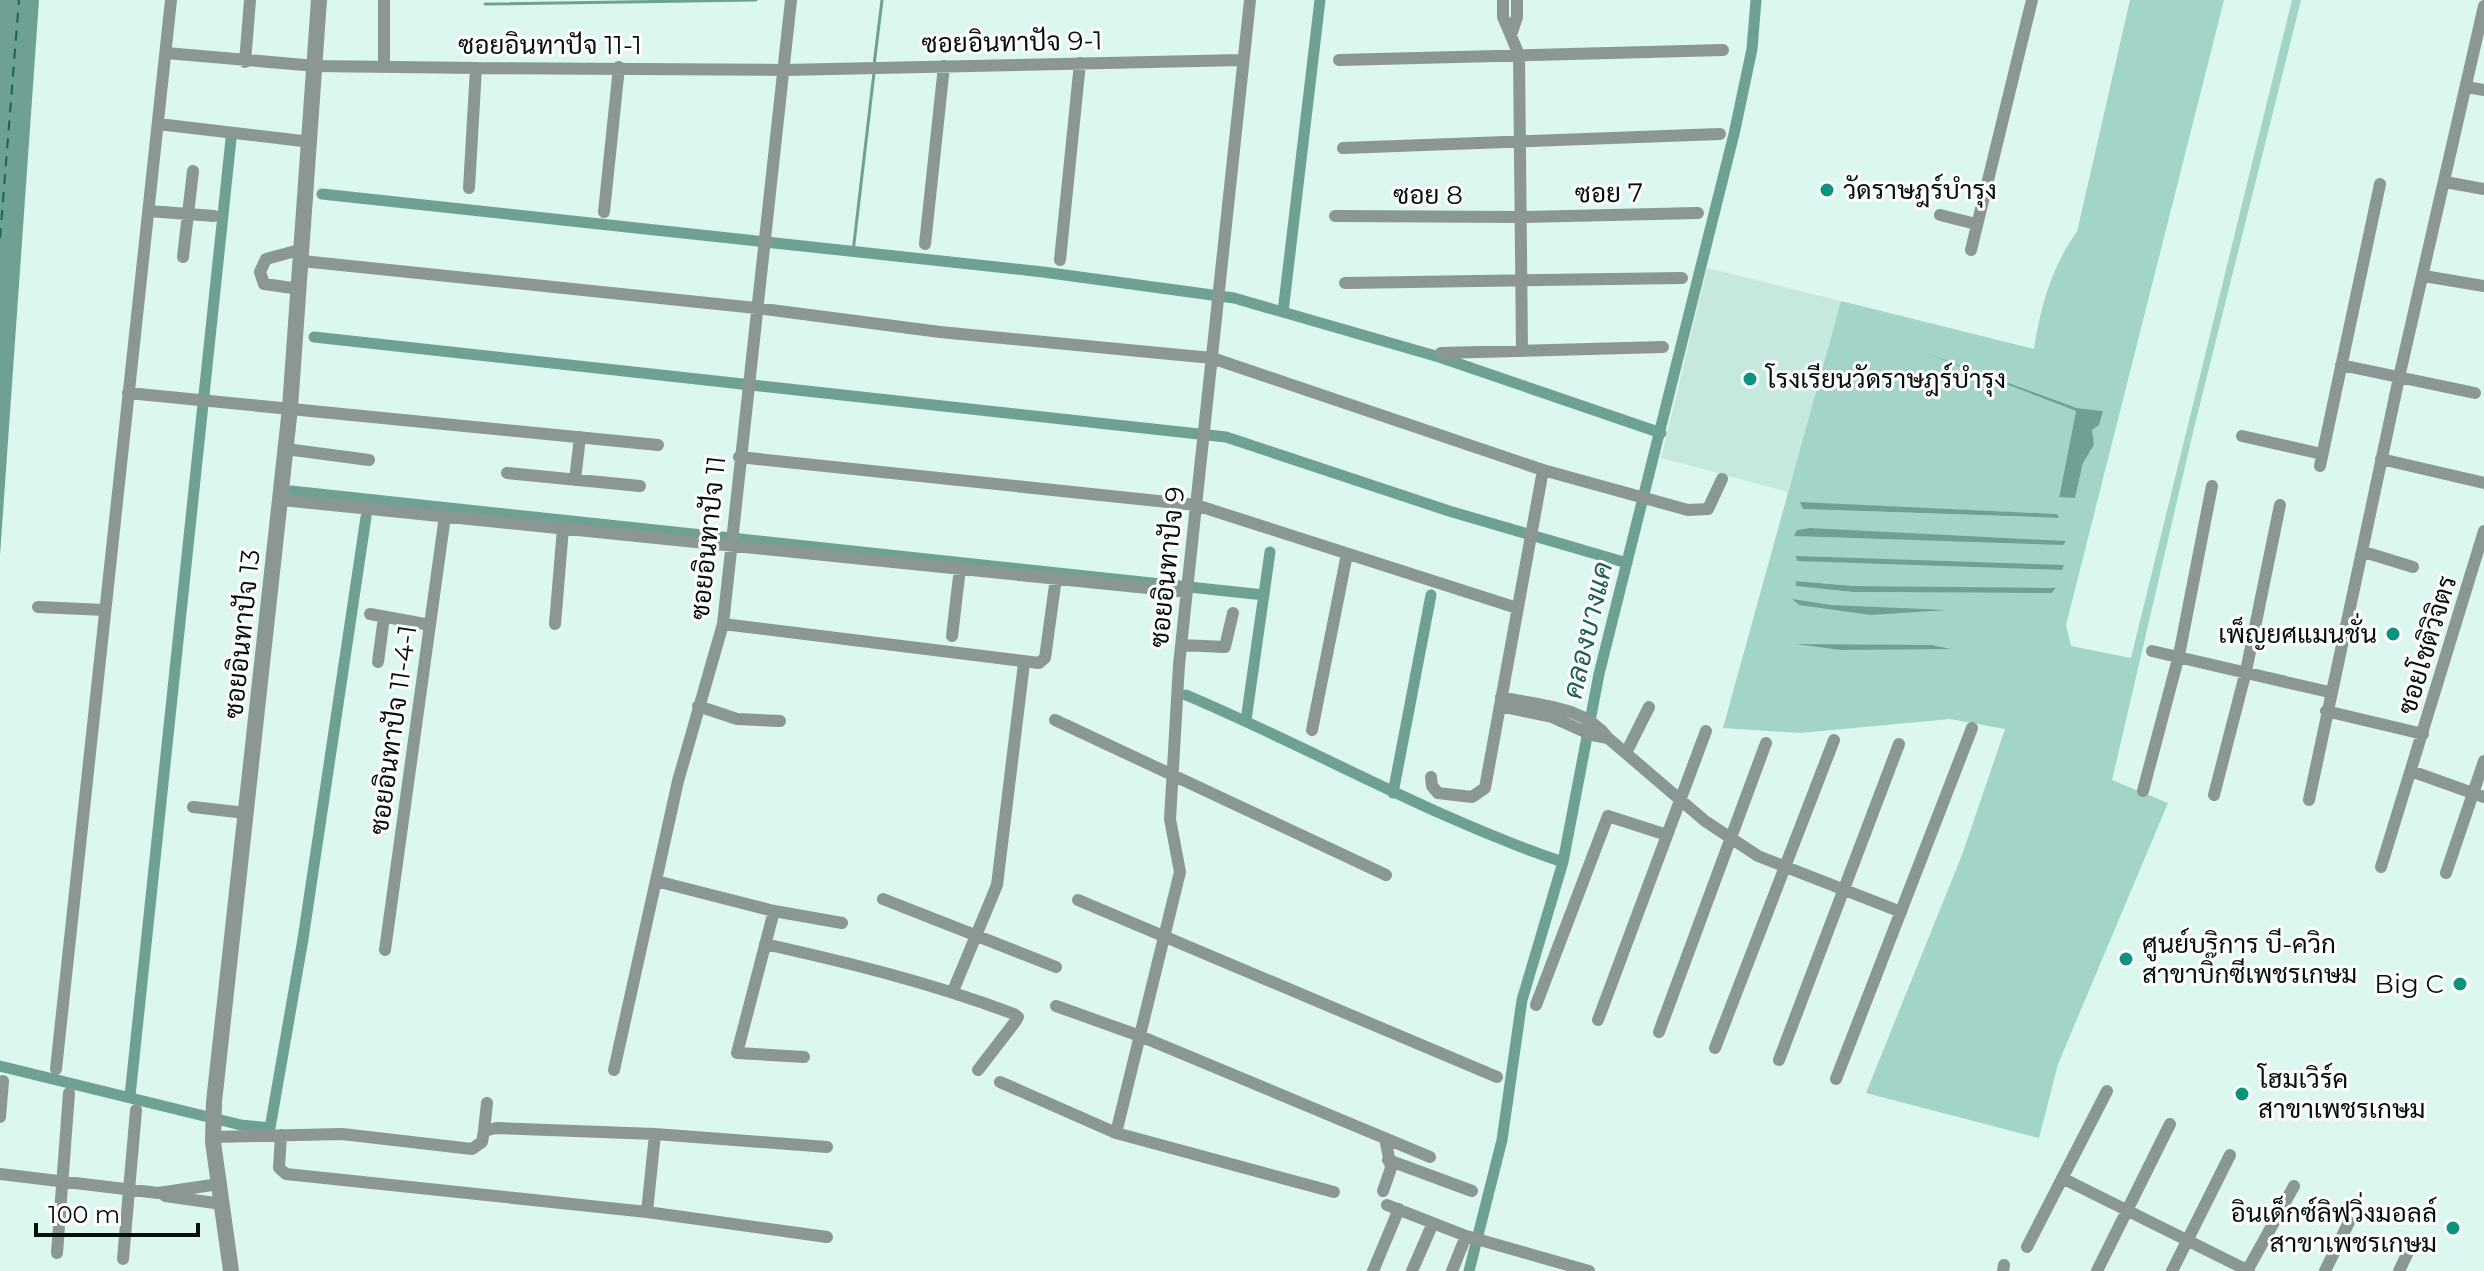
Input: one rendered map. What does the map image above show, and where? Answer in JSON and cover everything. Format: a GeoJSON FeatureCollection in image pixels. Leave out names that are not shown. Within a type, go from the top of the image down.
{"type":"FeatureCollection","features":[{"type":"Feature","properties":{"kind":"street"},"geometry":{"type":"LineString","coordinates":[[56,1069],[171,0]]}},
{"type":"Feature","properties":{"kind":"street"},"geometry":{"type":"LineString","coordinates":[[245,62],[250,0]]}},
{"type":"Feature","properties":{"kind":"street","name":"ซอยอินทาปัจ 13"},"geometry":{"type":"LineString","coordinates":[[231,1271],[213,1126],[282,500],[311,142],[319,0]]}},
{"type":"Feature","properties":{"kind":"street"},"geometry":{"type":"LineString","coordinates":[[384,0],[384,67]]}},
{"type":"Feature","properties":{"kind":"street","name":"ซอยอินทาปัจ 9"},"geometry":{"type":"LineString","coordinates":[[1116,1133],[1180,872],[1170,819],[1181,645],[1250,0]]}},
{"type":"Feature","properties":{"kind":"street"},"geometry":{"type":"LineString","coordinates":[[1503,0],[1503,17],[1512,32],[1519,55],[1522,350]]}},
{"type":"Feature","properties":{"kind":"street"},"geometry":{"type":"LineString","coordinates":[[1512,32],[1517,17],[1517,0]]}},
{"type":"Feature","properties":{"kind":"street"},"geometry":{"type":"LineString","coordinates":[[1971,250],[2032,0]]}},
{"type":"Feature","properties":{"kind":"street","name":"ซอยอินทาปัจ 11"},"geometry":{"type":"LineString","coordinates":[[614,1070],[698,706],[723,624],[791,3]]}},
{"type":"Feature","properties":{"kind":"street"},"geometry":{"type":"LineString","coordinates":[[2309,800],[2329,692],[2364,552],[2399,376],[2484,6]]}},
{"type":"Feature","properties":{"kind":"street"},"geometry":{"type":"LineString","coordinates":[[1339,60],[1723,50]]}},
{"type":"Feature","properties":{"kind":"street","name":"ซอยอินทาปัจ 11-1"},"geometry":{"type":"LineString","coordinates":[[166,53],[316,66],[784,70]]}},
{"type":"Feature","properties":{"kind":"street","name":"ซอยอินทาปัจ 9-1"},"geometry":{"type":"LineString","coordinates":[[784,70],[1242,60]]}},
{"type":"Feature","properties":{"kind":"street"},"geometry":{"type":"LineString","coordinates":[[1060,260],[1080,63]]}},
{"type":"Feature","properties":{"kind":"street"},"geometry":{"type":"LineString","coordinates":[[925,244],[944,66]]}},
{"type":"Feature","properties":{"kind":"street"},"geometry":{"type":"LineString","coordinates":[[604,212],[619,67]]}},
{"type":"Feature","properties":{"kind":"street"},"geometry":{"type":"LineString","coordinates":[[469,188],[476,68]]}},
{"type":"Feature","properties":{"kind":"street"},"geometry":{"type":"LineString","coordinates":[[2467,87],[2484,90]]}},
{"type":"Feature","properties":{"kind":"street"},"geometry":{"type":"LineString","coordinates":[[158,124],[311,142]]}},
{"type":"Feature","properties":{"kind":"street"},"geometry":{"type":"LineString","coordinates":[[1343,148],[1720,134]]}},
{"type":"Feature","properties":{"kind":"street"},"geometry":{"type":"LineString","coordinates":[[183,257],[193,171]]}},
{"type":"Feature","properties":{"kind":"street"},"geometry":{"type":"LineString","coordinates":[[2445,182],[2484,189]]}},
{"type":"Feature","properties":{"kind":"street"},"geometry":{"type":"LineString","coordinates":[[2242,436],[2321,460],[2380,184]]}},
{"type":"Feature","properties":{"kind":"street"},"geometry":{"type":"LineString","coordinates":[[149,211],[214,216]]}},
{"type":"Feature","properties":{"kind":"street","name":"ซอย 7"},"geometry":{"type":"LineString","coordinates":[[1521,217],[1698,213]]}},
{"type":"Feature","properties":{"kind":"street"},"geometry":{"type":"LineString","coordinates":[[1940,215],[1976,224]]}},
{"type":"Feature","properties":{"kind":"street","name":"ซอย 8"},"geometry":{"type":"LineString","coordinates":[[1335,216],[1521,217]]}},
{"type":"Feature","properties":{"kind":"street"},"geometry":{"type":"LineString","coordinates":[[300,289],[264,284],[260,277],[266,259],[302,255],[940,332],[1212,358],[1543,470],[1688,510],[1708,509],[1722,479]]}},
{"type":"Feature","properties":{"kind":"street"},"geometry":{"type":"LineString","coordinates":[[2424,276],[2484,286]]}},
{"type":"Feature","properties":{"kind":"street"},"geometry":{"type":"LineString","coordinates":[[1345,283],[1522,283],[1682,278]]}},
{"type":"Feature","properties":{"kind":"street"},"geometry":{"type":"LineString","coordinates":[[1441,353],[1663,347]]}},
{"type":"Feature","properties":{"kind":"street"},"geometry":{"type":"LineString","coordinates":[[2341,365],[2475,393]]}},
{"type":"Feature","properties":{"kind":"street"},"geometry":{"type":"LineString","coordinates":[[128,393],[658,445]]}},
{"type":"Feature","properties":{"kind":"street"},"geometry":{"type":"LineString","coordinates":[[575,480],[580,437]]}},
{"type":"Feature","properties":{"kind":"street"},"geometry":{"type":"LineString","coordinates":[[286,449],[369,460]]}},
{"type":"Feature","properties":{"kind":"street"},"geometry":{"type":"LineString","coordinates":[[739,457],[1196,505],[1517,608]]}},
{"type":"Feature","properties":{"kind":"street"},"geometry":{"type":"LineString","coordinates":[[2381,459],[2484,483]]}},
{"type":"Feature","properties":{"kind":"street"},"geometry":{"type":"LineString","coordinates":[[1431,777],[1432,786],[1438,793],[1472,797],[1482,793],[1543,470]]}},
{"type":"Feature","properties":{"kind":"street"},"geometry":{"type":"LineString","coordinates":[[507,473],[640,486]]}},
{"type":"Feature","properties":{"kind":"street"},"geometry":{"type":"LineString","coordinates":[[2143,791],[2179,655],[2212,486]]}},
{"type":"Feature","properties":{"kind":"street"},"geometry":{"type":"LineString","coordinates":[[282,500],[731,541],[1187,591]]}},
{"type":"Feature","properties":{"kind":"street"},"geometry":{"type":"LineString","coordinates":[[2214,795],[2246,671],[2280,505]]}},
{"type":"Feature","properties":{"kind":"street","name":"ซอยอินทาปัจ 11-4-1"},"geometry":{"type":"LineString","coordinates":[[385,950],[445,516]]}},
{"type":"Feature","properties":{"kind":"street"},"geometry":{"type":"LineString","coordinates":[[555,624],[563,528]]}},
{"type":"Feature","properties":{"kind":"street","name":"ซอยโชติวิจิตร"},"geometry":{"type":"LineString","coordinates":[[2381,867],[2484,531]]}},
{"type":"Feature","properties":{"kind":"street"},"geometry":{"type":"LineString","coordinates":[[2364,552],[2413,567]]}},
{"type":"Feature","properties":{"kind":"street"},"geometry":{"type":"LineString","coordinates":[[1312,730],[1347,554]]}},
{"type":"Feature","properties":{"kind":"street"},"geometry":{"type":"LineString","coordinates":[[952,636],[960,568]]}},
{"type":"Feature","properties":{"kind":"street"},"geometry":{"type":"LineString","coordinates":[[723,624],[1039,663],[1045,658],[1056,578]]}},
{"type":"Feature","properties":{"kind":"street"},"geometry":{"type":"LineString","coordinates":[[38,607],[105,610]]}},
{"type":"Feature","properties":{"kind":"street"},"geometry":{"type":"LineString","coordinates":[[1181,645],[1225,647],[1233,613]]}},
{"type":"Feature","properties":{"kind":"street"},"geometry":{"type":"LineString","coordinates":[[378,662],[377,615],[430,625]]}},
{"type":"Feature","properties":{"kind":"street"},"geometry":{"type":"LineString","coordinates":[[2152,651],[2329,692]]}},
{"type":"Feature","properties":{"kind":"street"},"geometry":{"type":"LineString","coordinates":[[953,991],[979,935],[997,885],[1024,663]]}},
{"type":"Feature","properties":{"kind":"street"},"geometry":{"type":"LineString","coordinates":[[1500,701],[1553,712],[1595,729],[1731,839],[1787,869],[1901,912]]}},
{"type":"Feature","properties":{"kind":"street"},"geometry":{"type":"LineString","coordinates":[[698,706],[737,719],[780,721]]}},
{"type":"Feature","properties":{"kind":"street"},"geometry":{"type":"LineString","coordinates":[[1626,753],[1649,707]]}},
{"type":"Feature","properties":{"kind":"street"},"geometry":{"type":"LineString","coordinates":[[2326,711],[2423,734]]}},
{"type":"Feature","properties":{"kind":"street"},"geometry":{"type":"LineString","coordinates":[[1055,720],[1386,875]]}},
{"type":"Feature","properties":{"kind":"street"},"geometry":{"type":"LineString","coordinates":[[1836,1079],[1972,728]]}},
{"type":"Feature","properties":{"kind":"street"},"geometry":{"type":"LineString","coordinates":[[1598,1020],[1706,731]]}},
{"type":"Feature","properties":{"kind":"street"},"geometry":{"type":"LineString","coordinates":[[1715,1048],[1787,869],[1834,740]]}},
{"type":"Feature","properties":{"kind":"street"},"geometry":{"type":"LineString","coordinates":[[1659,1032],[1766,743]]}},
{"type":"Feature","properties":{"kind":"street"},"geometry":{"type":"LineString","coordinates":[[1779,1060],[1899,744]]}},
{"type":"Feature","properties":{"kind":"street"},"geometry":{"type":"LineString","coordinates":[[2446,873],[2478,795],[2484,761]]}},
{"type":"Feature","properties":{"kind":"street"},"geometry":{"type":"LineString","coordinates":[[2411,771],[2478,795]]}},
{"type":"Feature","properties":{"kind":"street"},"geometry":{"type":"LineString","coordinates":[[193,807],[246,813]]}},
{"type":"Feature","properties":{"kind":"street"},"geometry":{"type":"LineString","coordinates":[[1536,1005],[1608,816],[1667,835]]}},
{"type":"Feature","properties":{"kind":"street"},"geometry":{"type":"LineString","coordinates":[[656,881],[774,911],[842,923]]}},
{"type":"Feature","properties":{"kind":"street"},"geometry":{"type":"LineString","coordinates":[[883,899],[1056,967]]}},
{"type":"Feature","properties":{"kind":"street"},"geometry":{"type":"LineString","coordinates":[[1078,900],[1497,1077]]}},
{"type":"Feature","properties":{"kind":"street"},"geometry":{"type":"LineString","coordinates":[[774,911],[737,1053],[804,1057]]}},
{"type":"Feature","properties":{"kind":"street"},"geometry":{"type":"LineString","coordinates":[[765,944],[859,965],[953,991],[1018,1017],[978,1070]]}},
{"type":"Feature","properties":{"kind":"street"},"geometry":{"type":"LineString","coordinates":[[1056,1006],[1140,1036],[1430,1157]]}},
{"type":"Feature","properties":{"kind":"street"},"geometry":{"type":"LineString","coordinates":[[0,1117],[3,1081]]}},
{"type":"Feature","properties":{"kind":"street"},"geometry":{"type":"LineString","coordinates":[[1000,1082],[1116,1133],[1334,1192]]}},
{"type":"Feature","properties":{"kind":"street"},"geometry":{"type":"LineString","coordinates":[[2027,1247],[2107,1091]]}},
{"type":"Feature","properties":{"kind":"street"},"geometry":{"type":"LineString","coordinates":[[57,1253],[69,1093]]}},
{"type":"Feature","properties":{"kind":"street"},"geometry":{"type":"LineString","coordinates":[[213,1126],[281,1135],[342,1134],[472,1149],[482,1142],[487,1103]]}},
{"type":"Feature","properties":{"kind":"street"},"geometry":{"type":"LineString","coordinates":[[123,1259],[136,1110]]}},
{"type":"Feature","properties":{"kind":"street"},"geometry":{"type":"LineString","coordinates":[[2097,1271],[2170,1124]]}},
{"type":"Feature","properties":{"kind":"street"},"geometry":{"type":"LineString","coordinates":[[484,1131],[655,1134],[827,1147]]}},
{"type":"Feature","properties":{"kind":"street"},"geometry":{"type":"LineString","coordinates":[[647,1212],[655,1134]]}},
{"type":"Feature","properties":{"kind":"street"},"geometry":{"type":"LineString","coordinates":[[281,1135],[279,1168],[286,1174],[647,1212],[827,1237]]}},
{"type":"Feature","properties":{"kind":"street"},"geometry":{"type":"LineString","coordinates":[[1383,1191],[1390,1175],[1385,1138]]}},
{"type":"Feature","properties":{"kind":"street"},"geometry":{"type":"LineString","coordinates":[[2172,1271],[2230,1155]]}},
{"type":"Feature","properties":{"kind":"street"},"geometry":{"type":"LineString","coordinates":[[1388,1160],[1472,1191]]}},
{"type":"Feature","properties":{"kind":"street"},"geometry":{"type":"LineString","coordinates":[[0,1174],[222,1204]]}},
{"type":"Feature","properties":{"kind":"street"},"geometry":{"type":"LineString","coordinates":[[2062,1178],[2248,1271],[2294,1186]]}},
{"type":"Feature","properties":{"kind":"street"},"geometry":{"type":"LineString","coordinates":[[158,1193],[219,1184]]}},
{"type":"Feature","properties":{"kind":"street"},"geometry":{"type":"LineString","coordinates":[[1373,1271],[1393,1207],[1467,1236],[1589,1271]]}},
{"type":"Feature","properties":{"kind":"street"},"geometry":{"type":"LineString","coordinates":[[2325,1271],[2349,1222]]}},
{"type":"Feature","properties":{"kind":"street"},"geometry":{"type":"LineString","coordinates":[[1412,1271],[1433,1223]]}},
{"type":"Feature","properties":{"kind":"street"},"geometry":{"type":"LineString","coordinates":[[1452,1271],[1467,1236]]}},
{"type":"Feature","properties":{"kind":"street"},"geometry":{"type":"LineString","coordinates":[[2399,1271],[2409,1250]]}},
{"type":"Feature","properties":{"kind":"shaded area"},"geometry":{"type":"Polygon","coordinates":[[[0,0],[39,0],[0,555],[0,0]]]}},
{"type":"Feature","properties":{"kind":"shaded area"},"geometry":{"type":"Polygon","coordinates":[[[2130,0],[2224,0],[2066,625],[2071,646],[2131,658],[2292,0],[2301,0],[2194,428],[2112,780],[2168,803],[2058,1064],[2039,1138],[1866,1093],[1962,855],[2005,729],[1950,719],[1800,733],[1723,728],[1841,301],[2034,349],[2048,288],[2077,232],[2130,0]],[[1952,362],[2076,411],[2059,496],[2075,497],[2083,463],[2094,445],[2091,430],[2103,411],[2077,408],[1952,362]],[[1801,503],[1804,509],[2058,518],[2057,514],[1801,503]],[[1797,581],[1796,586],[1853,592],[2052,593],[2056,589],[1854,586],[1797,581]]]}},
{"type":"Feature","properties":{"kind":"shaded area","name":"โรงเรียนวัดราษฎร์บำรุง"},"geometry":{"type":"Polygon","coordinates":[[[1707,268],[1841,301],[1788,492],[1661,458],[1707,268]]]}},
{"type":"Feature","properties":{"kind":"shaded area"},"geometry":{"type":"Polygon","coordinates":[[[1926,353],[2077,408],[2103,411],[2099,425],[2092,430],[2094,445],[2083,463],[2075,498],[2059,497],[2076,411],[1926,353]]]}},
{"type":"Feature","properties":{"kind":"shaded area"},"geometry":{"type":"Polygon","coordinates":[[[1800,502],[2057,514],[2059,518],[1803,509],[1800,502]]]}},
{"type":"Feature","properties":{"kind":"shaded area"},"geometry":{"type":"Polygon","coordinates":[[[1810,528],[2066,541],[2063,545],[1794,536],[1797,530],[1810,528]]]}},
{"type":"Feature","properties":{"kind":"shaded area"},"geometry":{"type":"Polygon","coordinates":[[[1796,556],[2064,565],[2062,570],[1797,561],[1796,556]]]}},
{"type":"Feature","properties":{"kind":"shaded area"},"geometry":{"type":"Polygon","coordinates":[[[1796,581],[1854,586],[2056,588],[2052,593],[1853,592],[1796,586],[1796,581]]]}},
{"type":"Feature","properties":{"kind":"shaded area"},"geometry":{"type":"Polygon","coordinates":[[[1792,599],[1831,605],[1946,610],[1871,615],[1799,605],[1792,599]]]}},
{"type":"Feature","properties":{"kind":"shaded area"},"geometry":{"type":"Polygon","coordinates":[[[1796,644],[1931,645],[1951,649],[1841,650],[1796,644]]]}},
{"type":"Feature","properties":{"kind":"waterway"},"geometry":{"type":"LineString","coordinates":[[485,4],[756,0]]}},
{"type":"Feature","properties":{"kind":"waterway"},"geometry":{"type":"LineString","coordinates":[[874,65],[882,0]]}},
{"type":"Feature","properties":{"kind":"waterway"},"geometry":{"type":"LineString","coordinates":[[1283,312],[1320,0]]}},
{"type":"Feature","properties":{"kind":"waterway","name":"คลองบางแค"},"geometry":{"type":"LineString","coordinates":[[1469,1271],[1502,1140],[1522,1000],[1563,862],[1599,674],[1734,134],[1752,49],[1756,0]]}},
{"type":"Feature","properties":{"kind":"waterway"},"geometry":{"type":"LineString","coordinates":[[853,252],[874,73]]}},
{"type":"Feature","properties":{"kind":"waterway"},"geometry":{"type":"LineString","coordinates":[[130,1096],[231,139]]}},
{"type":"Feature","properties":{"kind":"waterway"},"geometry":{"type":"LineString","coordinates":[[322,194],[1043,272],[1234,298],[1439,357],[1661,433]]}},
{"type":"Feature","properties":{"kind":"waterway"},"geometry":{"type":"LineString","coordinates":[[314,337],[1226,437],[1449,511],[1627,563]]}},
{"type":"Feature","properties":{"kind":"waterway"},"geometry":{"type":"LineString","coordinates":[[291,491],[1264,595]]}},
{"type":"Feature","properties":{"kind":"waterway"},"geometry":{"type":"LineString","coordinates":[[0,1066],[241,1125],[270,1128],[303,939],[366,517]]}},
{"type":"Feature","properties":{"kind":"waterway"},"geometry":{"type":"LineString","coordinates":[[1246,720],[1270,552]]}},
{"type":"Feature","properties":{"kind":"waterway"},"geometry":{"type":"LineString","coordinates":[[1393,793],[1431,595]]}},
{"type":"Feature","properties":{"kind":"waterway"},"geometry":{"type":"LineString","coordinates":[[1186,695],[1419,804],[1563,862]]}},
{"type":"Feature","properties":{"kind":"ferry route"},"geometry":{"type":"LineString","coordinates":[[0,238],[19,0]]}},
{"type":"Feature","properties":{"kind":"place","name":"วัดราษฎร์บำรุง"},"geometry":{"type":"Point","coordinates":[1827,190]}},
{"type":"Feature","properties":{"kind":"place","name":"โรงเรียนวัดราษฎร์บำรุง"},"geometry":{"type":"Point","coordinates":[1750,379]}},
{"type":"Feature","properties":{"kind":"place","name":"เพ็ญยศแมนชั่น"},"geometry":{"type":"Point","coordinates":[2393,634]}},
{"type":"Feature","properties":{"kind":"place","name":"ศูนย์บริการ บี-ควิก สาขาบิ๊กซีเพชรเกษม"},"geometry":{"type":"Point","coordinates":[2126,959]}},
{"type":"Feature","properties":{"kind":"place","name":"Big C"},"geometry":{"type":"Point","coordinates":[2460,984]}},
{"type":"Feature","properties":{"kind":"place","name":"โฮมเวิร์ค สาขาเพชรเกษม"},"geometry":{"type":"Point","coordinates":[2242,1094]}},
{"type":"Feature","properties":{"kind":"place","name":"อินเด็กซ์ลิฟวิ่งมอลล์ สาขาเพชรเกษม"},"geometry":{"type":"Point","coordinates":[2453,1228]}}]}
